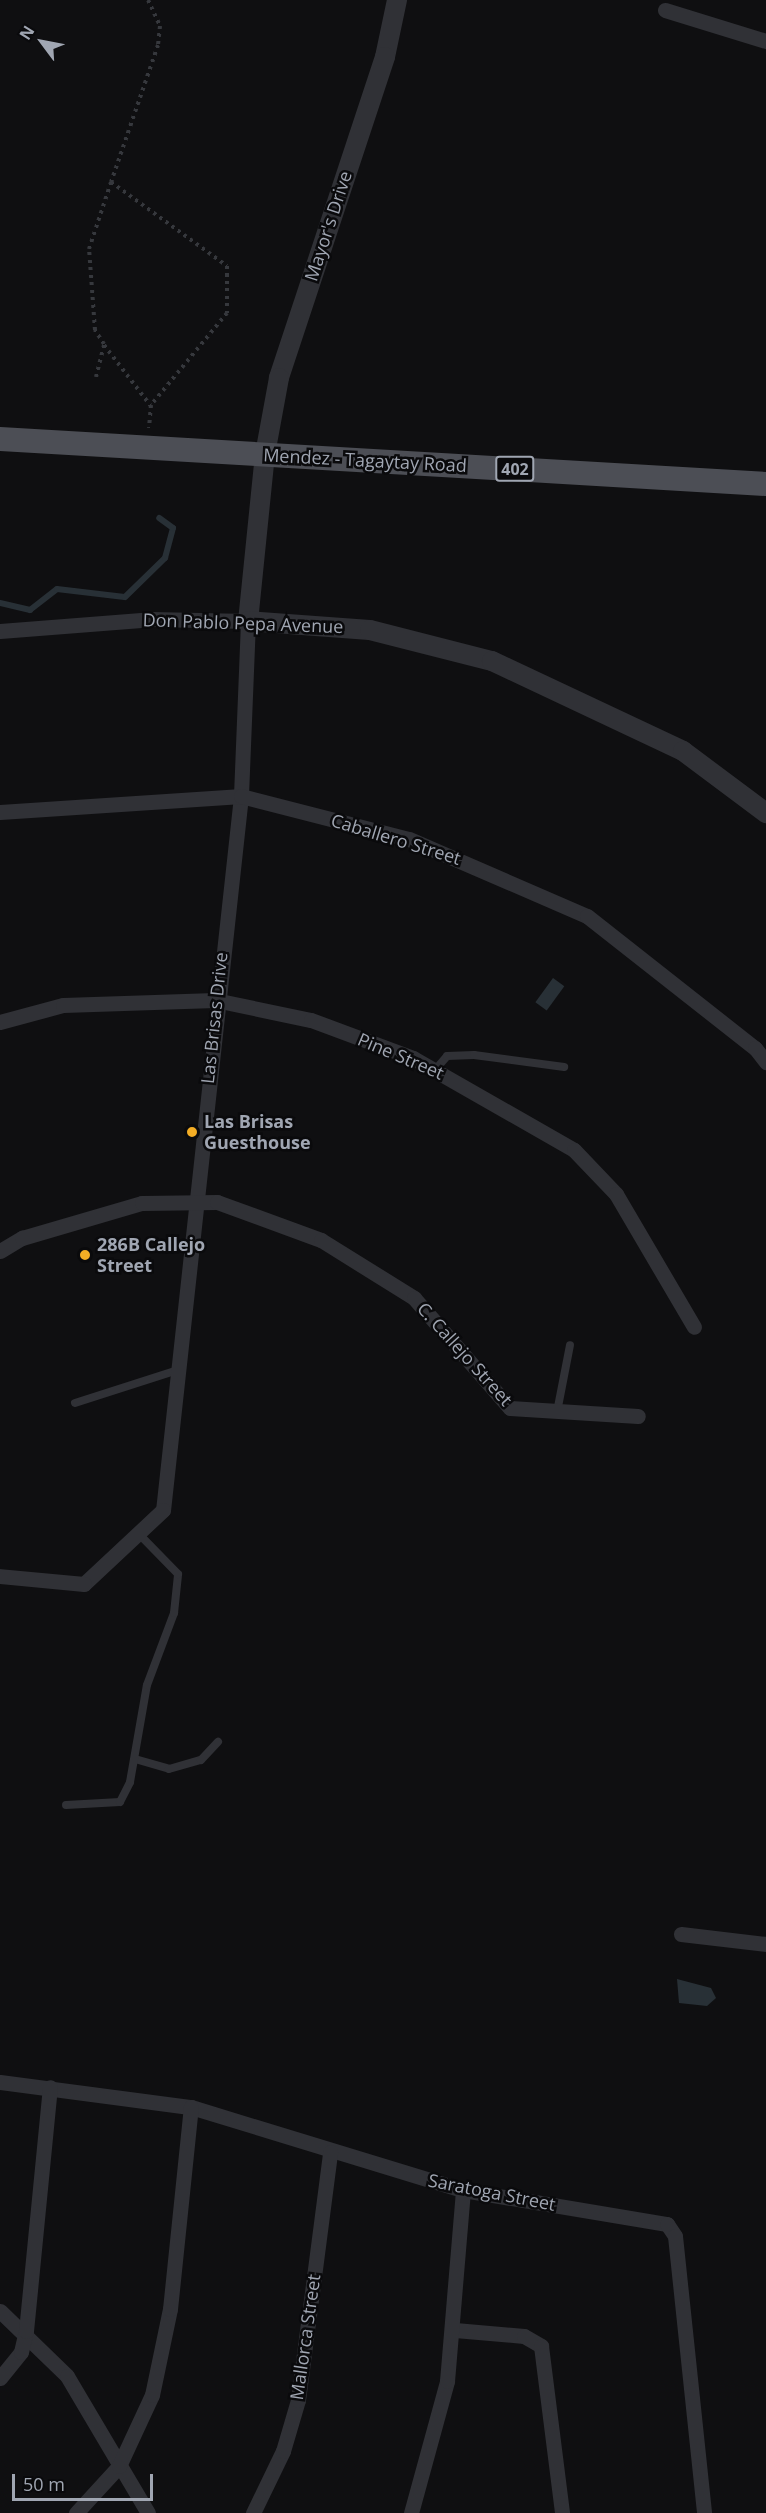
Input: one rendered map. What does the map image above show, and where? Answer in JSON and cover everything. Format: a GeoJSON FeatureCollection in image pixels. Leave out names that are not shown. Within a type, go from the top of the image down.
{"type":"FeatureCollection","features":[{"type":"Feature","properties":{"kind":"main road","name":"Mendez - Tagaytay Road"},"geometry":{"type":"LineString","coordinates":[[0,439],[766,484]]}},
{"type":"Feature","properties":{"kind":"street","name":"Mayor's Drive"},"geometry":{"type":"LineString","coordinates":[[265,454],[279,378],[385,57],[397,0]]}},
{"type":"Feature","properties":{"kind":"street"},"geometry":{"type":"LineString","coordinates":[[665,10],[766,41]]}},
{"type":"Feature","properties":{"kind":"street","name":"Las Brisas Drive"},"geometry":{"type":"LineString","coordinates":[[0,1576],[84,1584],[163,1510],[197,1201],[215,999],[241,796],[248,621],[265,454]]}},
{"type":"Feature","properties":{"kind":"street","name":"Don Pablo Pepa Avenue"},"geometry":{"type":"LineString","coordinates":[[0,631],[151,618],[248,621],[370,630],[501,665],[683,751],[766,813]]}},
{"type":"Feature","properties":{"kind":"street","name":"Caballero Street"},"geometry":{"type":"LineString","coordinates":[[0,812],[241,796],[409,839],[492,871],[586,916],[761,1044],[766,1062]]}},
{"type":"Feature","properties":{"kind":"street","name":"Pine Street"},"geometry":{"type":"LineString","coordinates":[[0,1022],[63,1005],[215,999],[310,1020],[435,1070],[574,1150],[616,1194],[694,1327]]}},
{"type":"Feature","properties":{"kind":"street","name":"C. Callejo Street"},"geometry":{"type":"LineString","coordinates":[[0,1251],[22,1238],[142,1203],[217,1202],[321,1240],[414,1298],[510,1408],[638,1416]]}},
{"type":"Feature","properties":{"kind":"street"},"geometry":{"type":"LineString","coordinates":[[681,1934],[766,1944]]}},
{"type":"Feature","properties":{"kind":"street","name":"Saratoga Street"},"geometry":{"type":"LineString","coordinates":[[0,2082],[50,2087],[190,2108],[246,2121],[330,2152],[464,2190],[668,2224],[675,2236],[704,2513]]}},
{"type":"Feature","properties":{"kind":"street"},"geometry":{"type":"LineString","coordinates":[[0,2378],[21,2352],[26,2331],[50,2087]]}},
{"type":"Feature","properties":{"kind":"street"},"geometry":{"type":"LineString","coordinates":[[76,2513],[119,2466],[152,2395],[162,2359],[190,2108]]}},
{"type":"Feature","properties":{"kind":"street","name":"Mallorca Street"},"geometry":{"type":"LineString","coordinates":[[253,2513],[283,2451],[298,2400],[330,2152]]}},
{"type":"Feature","properties":{"kind":"street"},"geometry":{"type":"LineString","coordinates":[[411,2513],[434,2441],[455,2330],[464,2190]]}},
{"type":"Feature","properties":{"kind":"street"},"geometry":{"type":"LineString","coordinates":[[0,2311],[26,2331],[67,2376],[148,2513]]}},
{"type":"Feature","properties":{"kind":"street"},"geometry":{"type":"LineString","coordinates":[[455,2330],[524,2336],[541,2346],[562,2513]]}},
{"type":"Feature","properties":{"kind":"lane"},"geometry":{"type":"LineString","coordinates":[[435,1070],[447,1056],[474,1055],[564,1067]]}},
{"type":"Feature","properties":{"kind":"lane"},"geometry":{"type":"LineString","coordinates":[[557,1412],[570,1345]]}},
{"type":"Feature","properties":{"kind":"lane"},"geometry":{"type":"LineString","coordinates":[[75,1403],[178,1370]]}},
{"type":"Feature","properties":{"kind":"lane"},"geometry":{"type":"LineString","coordinates":[[66,1805],[120,1802],[135,1759],[147,1685],[174,1613],[178,1574],[138,1533]]}},
{"type":"Feature","properties":{"kind":"lane"},"geometry":{"type":"LineString","coordinates":[[135,1759],[169,1769],[201,1760],[218,1742]]}},
{"type":"Feature","properties":{"kind":"path"},"geometry":{"type":"LineString","coordinates":[[148,0],[160,26],[158,45],[89,249],[95,330],[151,405]]}},
{"type":"Feature","properties":{"kind":"path"},"geometry":{"type":"LineString","coordinates":[[111,182],[227,266],[227,313],[151,405],[147,447]]}},
{"type":"Feature","properties":{"kind":"path"},"geometry":{"type":"LineString","coordinates":[[96,377],[104,344]]}},
{"type":"Feature","properties":{"kind":"shaded area"},"geometry":{"type":"Polygon","coordinates":[[[553,978],[564,986],[547,1010],[535,1002],[553,978]]]}},
{"type":"Feature","properties":{"kind":"shaded area"},"geometry":{"type":"Polygon","coordinates":[[[677,1979],[711,1988],[716,1998],[707,2006],[679,2003],[677,1979]]]}},
{"type":"Feature","properties":{"kind":"waterway"},"geometry":{"type":"LineString","coordinates":[[0,603],[30,610],[57,589],[125,597],[165,558],[173,528],[159,518]]}},
{"type":"Feature","properties":{"kind":"place","name":"Las Brisas Guesthouse"},"geometry":{"type":"Point","coordinates":[192,1132]}},
{"type":"Feature","properties":{"kind":"place","name":"286B Callejo Street"},"geometry":{"type":"Point","coordinates":[85,1255]}}]}
